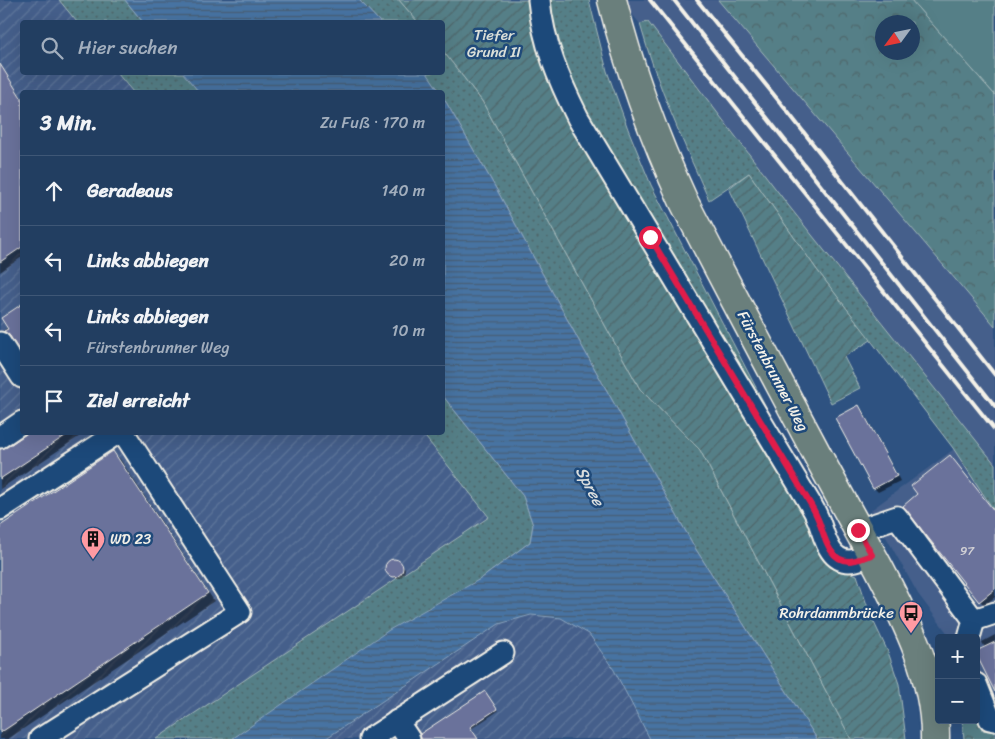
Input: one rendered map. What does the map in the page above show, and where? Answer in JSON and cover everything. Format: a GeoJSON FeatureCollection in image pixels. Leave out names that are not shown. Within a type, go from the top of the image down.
{"type":"FeatureCollection","features":[{"type":"Feature","properties":{"kind":"main road","name":"Fürstenbrunner Weg"},"geometry":{"type":"LineString","coordinates":[[612,0],[624,49],[635,83],[664,158],[684,202],[900,610],[920,656],[932,704],[935,739]]}},
{"type":"Feature","properties":{"kind":"lane"},"geometry":{"type":"LineString","coordinates":[[539,0],[541,20],[549,54],[578,118],[811,505],[828,546],[833,554],[840,559],[849,561],[872,555]]}},
{"type":"Feature","properties":{"kind":"lane"},"geometry":{"type":"LineString","coordinates":[[0,343],[20,374]]}},
{"type":"Feature","properties":{"kind":"lane"},"geometry":{"type":"LineString","coordinates":[[0,509],[114,435]]}},
{"type":"Feature","properties":{"kind":"lane"},"geometry":{"type":"LineString","coordinates":[[40,739],[240,612],[125,435]]}},
{"type":"Feature","properties":{"kind":"lane"},"geometry":{"type":"LineString","coordinates":[[858,530],[896,517],[971,629],[995,613]]}},
{"type":"Feature","properties":{"kind":"lane"},"geometry":{"type":"LineString","coordinates":[[370,739],[503,653]]}},
{"type":"Feature","properties":{"kind":"lane"},"geometry":{"type":"LineString","coordinates":[[980,694],[990,720],[995,720]]}},
{"type":"Feature","properties":{"kind":"lane"},"geometry":{"type":"LineString","coordinates":[[398,721],[409,739]]}},
{"type":"Feature","properties":{"kind":"shaded area"},"geometry":{"type":"Polygon","coordinates":[[[0,0],[125,0],[141,20],[20,20],[20,75],[185,75],[197,90],[20,90],[20,435],[445,435],[445,398],[523,496],[589,634],[614,670],[650,739],[0,739],[0,0]]]}},
{"type":"Feature","properties":{"kind":"shaded area"},"geometry":{"type":"Polygon","coordinates":[[[621,0],[718,0],[995,326],[995,505],[988,503],[995,512],[995,739],[982,730],[980,721],[980,634],[948,634],[918,594],[871,510],[954,449],[817,270],[621,0]]]}},
{"type":"Feature","properties":{"kind":"green space"},"geometry":{"type":"Polygon","coordinates":[[[59,0],[125,0],[141,20],[75,20],[59,0]]]}},
{"type":"Feature","properties":{"kind":"green space"},"geometry":{"type":"Polygon","coordinates":[[[359,0],[399,0],[416,20],[378,20],[359,0]]]}},
{"type":"Feature","properties":{"kind":"green space","name":"Tiefer Grund II"},"geometry":{"type":"Polygon","coordinates":[[[399,0],[534,0],[538,36],[812,524],[813,536],[819,552],[831,563],[857,575],[870,614],[888,652],[899,684],[906,739],[851,739],[700,450],[640,389],[482,101],[445,54],[445,20],[416,20],[399,0]]]}},
{"type":"Feature","properties":{"kind":"green space"},"geometry":{"type":"Polygon","coordinates":[[[544,0],[589,0],[607,71],[651,185],[792,457],[574,100],[544,0]]]}},
{"type":"Feature","properties":{"kind":"green space"},"geometry":{"type":"Polygon","coordinates":[[[718,0],[911,0],[995,95],[995,326],[718,0]]]}},
{"type":"Feature","properties":{"kind":"green space"},"geometry":{"type":"Polygon","coordinates":[[[911,0],[995,0],[995,95],[911,0]]]}},
{"type":"Feature","properties":{"kind":"green space"},"geometry":{"type":"Polygon","coordinates":[[[648,22],[788,205],[995,464],[995,512],[953,448],[817,270],[749,173],[709,200],[680,135],[654,69],[640,24],[648,22]]]}},
{"type":"Feature","properties":{"kind":"green space"},"geometry":{"type":"Polygon","coordinates":[[[445,54],[482,101],[640,389],[700,450],[851,739],[817,739],[695,548],[498,192],[445,100],[445,90],[439,90],[428,75],[445,75],[445,54]]]}},
{"type":"Feature","properties":{"kind":"green space"},"geometry":{"type":"Polygon","coordinates":[[[119,75],[185,75],[197,90],[131,90],[119,75]]]}},
{"type":"Feature","properties":{"kind":"green space"},"geometry":{"type":"Polygon","coordinates":[[[749,173],[817,270],[871,340],[844,357],[860,388],[831,403],[729,188],[749,173]]]}},
{"type":"Feature","properties":{"kind":"green space"},"geometry":{"type":"Polygon","coordinates":[[[445,398],[523,496],[533,525],[530,542],[482,578],[232,739],[156,739],[489,517],[424,435],[445,435],[445,398]]]}},
{"type":"Feature","properties":{"kind":"green space"},"geometry":{"type":"Polygon","coordinates":[[[980,721],[982,730],[995,732],[995,739],[964,739],[962,724],[980,724],[980,721]]]}},
{"type":"Feature","properties":{"kind":"water"},"geometry":{"type":"Polygon","coordinates":[[[125,0],[359,0],[378,20],[141,20],[125,0]]]}},
{"type":"Feature","properties":{"kind":"water"},"geometry":{"type":"Polygon","coordinates":[[[185,75],[428,75],[439,90],[197,90],[185,75]]]}},
{"type":"Feature","properties":{"kind":"water","name":"Spree"},"geometry":{"type":"Polygon","coordinates":[[[445,100],[498,192],[695,548],[817,739],[650,739],[614,670],[589,634],[561,618],[531,615],[499,624],[325,739],[232,739],[389,630],[482,578],[530,542],[533,525],[523,496],[445,398],[445,100]]]}},
{"type":"Feature","properties":{"kind":"building"},"geometry":{"type":"Polygon","coordinates":[[[0,64],[20,96],[20,248],[0,262],[0,64]]]}},
{"type":"Feature","properties":{"kind":"building"},"geometry":{"type":"Polygon","coordinates":[[[20,305],[20,352],[10,336],[4,331],[8,329],[1,318],[20,305]]]}},
{"type":"Feature","properties":{"kind":"building"},"geometry":{"type":"Polygon","coordinates":[[[859,405],[897,476],[873,489],[835,418],[859,405]]]}},
{"type":"Feature","properties":{"kind":"building"},"geometry":{"type":"Polygon","coordinates":[[[25,435],[66,435],[0,479],[0,449],[7,447],[25,435]]]}},
{"type":"Feature","properties":{"kind":"building","name":"WD 23"},"geometry":{"type":"Polygon","coordinates":[[[113,451],[208,593],[0,733],[0,526],[113,451]]]}},
{"type":"Feature","properties":{"kind":"building"},"geometry":{"type":"Polygon","coordinates":[[[950,455],[995,512],[995,589],[979,602],[903,506],[917,494],[911,486],[950,455]]]}},
{"type":"Feature","properties":{"kind":"building"},"geometry":{"type":"Polygon","coordinates":[[[394,559],[400,562],[403,568],[400,574],[394,577],[388,574],[385,568],[388,562],[394,559]]]}},
{"type":"Feature","properties":{"kind":"building"},"geometry":{"type":"Polygon","coordinates":[[[995,642],[995,692],[980,662],[980,649],[995,642]]]}},
{"type":"Feature","properties":{"kind":"building"},"geometry":{"type":"Polygon","coordinates":[[[485,691],[497,709],[470,727],[478,739],[421,739],[420,734],[485,691]]]}},
{"type":"Feature","properties":{"kind":"railway"},"geometry":{"type":"LineString","coordinates":[[650,0],[995,430]]}},
{"type":"Feature","properties":{"kind":"railway"},"geometry":{"type":"LineString","coordinates":[[674,0],[995,406]]}},
{"type":"Feature","properties":{"kind":"railway"},"geometry":{"type":"LineString","coordinates":[[697,0],[995,375]]}},
{"type":"Feature","properties":{"kind":"place","name":"WD 23"},"geometry":{"type":"Point","coordinates":[93,560]}},
{"type":"Feature","properties":{"kind":"place","name":"Rohrdammbrücke"},"geometry":{"type":"Point","coordinates":[911,634]}},
{"type":"Feature","properties":{"kind":"route"},"geometry":{"type":"LineString","coordinates":[[650,237],[811,505],[833,554],[840,559],[849,561],[872,555],[858,530]]}}]}
